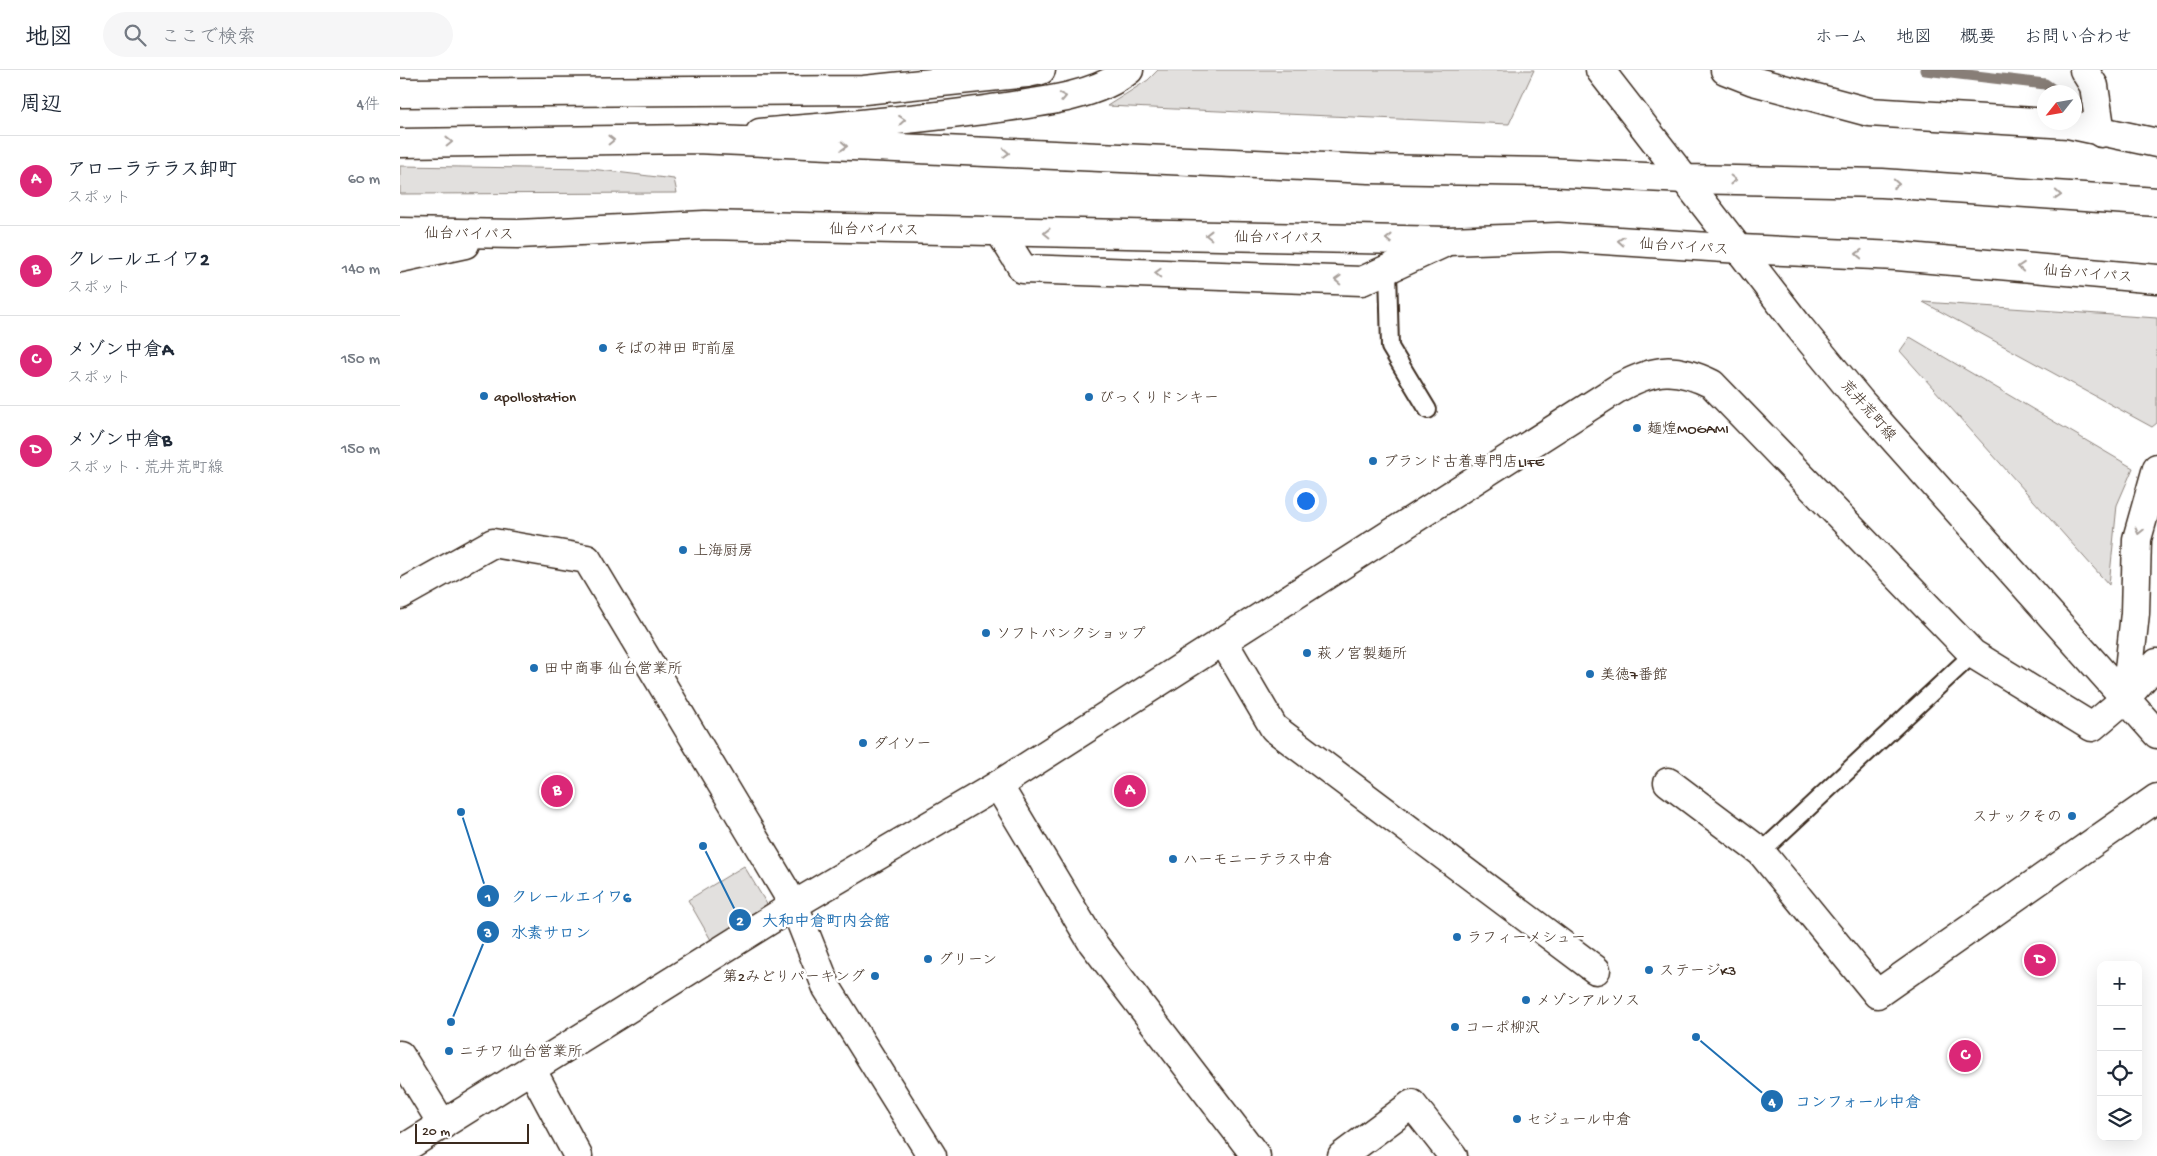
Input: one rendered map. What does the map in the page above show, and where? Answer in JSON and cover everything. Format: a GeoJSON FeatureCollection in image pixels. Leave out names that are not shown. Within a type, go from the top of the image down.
{"type":"FeatureCollection","features":[{"type":"Feature","properties":{"kind":"main road"},"geometry":{"type":"LineString","coordinates":[[400,93],[623,81],[858,80],[1000,76],[1041,70]]}},
{"type":"Feature","properties":{"kind":"main road"},"geometry":{"type":"LineString","coordinates":[[696,139],[931,118],[1024,104],[1086,92],[1128,70]]}},
{"type":"Feature","properties":{"kind":"main road","name":"荒井荒町線"},"geometry":{"type":"LineString","coordinates":[[1600,70],[1860,401],[2157,734]]}},
{"type":"Feature","properties":{"kind":"main road"},"geometry":{"type":"LineString","coordinates":[[1725,70],[1753,82],[1870,112],[2068,124],[2157,143]]}},
{"type":"Feature","properties":{"kind":"main road"},"geometry":{"type":"LineString","coordinates":[[2084,70],[2094,86],[2101,132]]}},
{"type":"Feature","properties":{"kind":"main road"},"geometry":{"type":"LineString","coordinates":[[400,143],[696,139],[1359,169],[1547,172],[1685,179],[1882,183],[2157,202]]}},
{"type":"Feature","properties":{"kind":"main road","name":"仙台バイパス"},"geometry":{"type":"LineString","coordinates":[[400,232],[518,234],[705,225],[1448,241],[1558,237],[1740,250],[1897,256],[2157,279]]}},
{"type":"Feature","properties":{"kind":"main road"},"geometry":{"type":"LineString","coordinates":[[1000,232],[1023,268],[1362,280],[1448,241]]}},
{"type":"Feature","properties":{"kind":"main road"},"geometry":{"type":"LineString","coordinates":[[400,258],[518,234]]}},
{"type":"Feature","properties":{"kind":"main road"},"geometry":{"type":"LineString","coordinates":[[400,1151],[794,906],[998,785],[1620,387],[1642,376],[1669,371],[1691,374],[1712,384],[1973,654],[2092,727],[2126,698],[2157,663]]}},
{"type":"Feature","properties":{"kind":"main road"},"geometry":{"type":"LineString","coordinates":[[2126,698],[2135,613],[2137,539],[2157,468]]}},
{"type":"Feature","properties":{"kind":"main road"},"geometry":{"type":"LineString","coordinates":[[400,594],[493,544],[587,559],[794,906],[826,988],[932,1156]]}},
{"type":"Feature","properties":{"kind":"main road"},"geometry":{"type":"LineString","coordinates":[[1223,641],[1274,728],[1596,970]]}},
{"type":"Feature","properties":{"kind":"main road"},"geometry":{"type":"LineString","coordinates":[[1668,782],[1761,852],[1877,994],[2157,798]]}},
{"type":"Feature","properties":{"kind":"main road"},"geometry":{"type":"LineString","coordinates":[[998,785],[1092,942],[1256,1156]]}},
{"type":"Feature","properties":{"kind":"main road"},"geometry":{"type":"LineString","coordinates":[[400,1055],[443,1125]]}},
{"type":"Feature","properties":{"kind":"main road"},"geometry":{"type":"LineString","coordinates":[[532,1070],[578,1156]]}},
{"type":"Feature","properties":{"kind":"main road"},"geometry":{"type":"LineString","coordinates":[[1342,1156],[1412,1104],[1453,1156]]}},
{"type":"Feature","properties":{"kind":"lane"},"geometry":{"type":"LineString","coordinates":[[1388,269],[1390,348],[1428,410]]}},
{"type":"Feature","properties":{"kind":"lane"},"geometry":{"type":"LineString","coordinates":[[1761,852],[1973,654]]}},
{"type":"Feature","properties":{"kind":"shaded area"},"geometry":{"type":"Polygon","coordinates":[[[1158,70],[1534,70],[1509,124],[1107,106],[1148,80],[1158,70]]]}},
{"type":"Feature","properties":{"kind":"shaded area"},"geometry":{"type":"Polygon","coordinates":[[[400,166],[591,169],[674,179],[677,193],[400,194],[400,166]]]}},
{"type":"Feature","properties":{"kind":"shaded area"},"geometry":{"type":"Polygon","coordinates":[[[1923,302],[2157,318],[2157,423],[2152,427],[1923,302]]]}},
{"type":"Feature","properties":{"kind":"shaded area"},"geometry":{"type":"Polygon","coordinates":[[[1910,337],[2133,468],[2117,505],[2109,585],[1900,351],[1910,337]]]}},
{"type":"Feature","properties":{"kind":"shaded area"},"geometry":{"type":"Polygon","coordinates":[[[744,866],[768,906],[711,940],[688,900],[744,866]]]}},
{"type":"Feature","properties":{"kind":"waterway"},"geometry":{"type":"LineString","coordinates":[[1925,70],[2046,85]]}},
{"type":"Feature","properties":{"kind":"place","name":"そばの神田 町前屋"},"geometry":{"type":"Point","coordinates":[603,348]}},
{"type":"Feature","properties":{"kind":"place","name":"apollostation"},"geometry":{"type":"Point","coordinates":[484,396]}},
{"type":"Feature","properties":{"kind":"place","name":"びっくりドンキー"},"geometry":{"type":"Point","coordinates":[1089,397]}},
{"type":"Feature","properties":{"kind":"place","name":"麺煌MOGAMI"},"geometry":{"type":"Point","coordinates":[1637,428]}},
{"type":"Feature","properties":{"kind":"place","name":"ブランド古着専門店LIFE"},"geometry":{"type":"Point","coordinates":[1373,461]}},
{"type":"Feature","properties":{"kind":"place","name":"上海厨房"},"geometry":{"type":"Point","coordinates":[683,550]}},
{"type":"Feature","properties":{"kind":"place","name":"ソフトバンクショップ"},"geometry":{"type":"Point","coordinates":[986,633]}},
{"type":"Feature","properties":{"kind":"place","name":"萩ノ宮製麺所"},"geometry":{"type":"Point","coordinates":[1307,653]}},
{"type":"Feature","properties":{"kind":"place","name":"田中商事 仙台営業所"},"geometry":{"type":"Point","coordinates":[534,668]}},
{"type":"Feature","properties":{"kind":"place","name":"美徳7番館"},"geometry":{"type":"Point","coordinates":[1590,674]}},
{"type":"Feature","properties":{"kind":"place","name":"ダイソー"},"geometry":{"type":"Point","coordinates":[863,743]}},
{"type":"Feature","properties":{"kind":"place","name":"クレールエイワ2"},"geometry":{"type":"Point","coordinates":[557,791]}},
{"type":"Feature","properties":{"kind":"place","name":"アローラテラス卸町"},"geometry":{"type":"Point","coordinates":[1130,791]}},
{"type":"Feature","properties":{"kind":"place","name":"クレールエイワ6"},"geometry":{"type":"Point","coordinates":[461,812]}},
{"type":"Feature","properties":{"kind":"place","name":"スナックその"},"geometry":{"type":"Point","coordinates":[2072,816]}},
{"type":"Feature","properties":{"kind":"place","name":"大和中倉町内会館"},"geometry":{"type":"Point","coordinates":[703,846]}},
{"type":"Feature","properties":{"kind":"place","name":"ハーモニーテラス中倉"},"geometry":{"type":"Point","coordinates":[1173,859]}},
{"type":"Feature","properties":{"kind":"place","name":"ラフィーメシュー"},"geometry":{"type":"Point","coordinates":[1457,937]}},
{"type":"Feature","properties":{"kind":"place","name":"グリーン"},"geometry":{"type":"Point","coordinates":[928,959]}},
{"type":"Feature","properties":{"kind":"place","name":"メゾン中倉B"},"geometry":{"type":"Point","coordinates":[2040,960]}},
{"type":"Feature","properties":{"kind":"place","name":"ステージK3"},"geometry":{"type":"Point","coordinates":[1649,970]}},
{"type":"Feature","properties":{"kind":"place","name":"第2みどりパーキング"},"geometry":{"type":"Point","coordinates":[875,976]}},
{"type":"Feature","properties":{"kind":"place","name":"メゾンアルソス"},"geometry":{"type":"Point","coordinates":[1526,1000]}},
{"type":"Feature","properties":{"kind":"place","name":"水素サロン"},"geometry":{"type":"Point","coordinates":[451,1022]}},
{"type":"Feature","properties":{"kind":"place","name":"コーポ柳沢"},"geometry":{"type":"Point","coordinates":[1455,1027]}},
{"type":"Feature","properties":{"kind":"place","name":"コンフォール中倉"},"geometry":{"type":"Point","coordinates":[1696,1037]}},
{"type":"Feature","properties":{"kind":"place","name":"ニチワ 仙台営業所"},"geometry":{"type":"Point","coordinates":[449,1051]}},
{"type":"Feature","properties":{"kind":"place","name":"メゾン中倉A"},"geometry":{"type":"Point","coordinates":[1965,1056]}},
{"type":"Feature","properties":{"kind":"place","name":"セジュール中倉"},"geometry":{"type":"Point","coordinates":[1517,1119]}}]}
